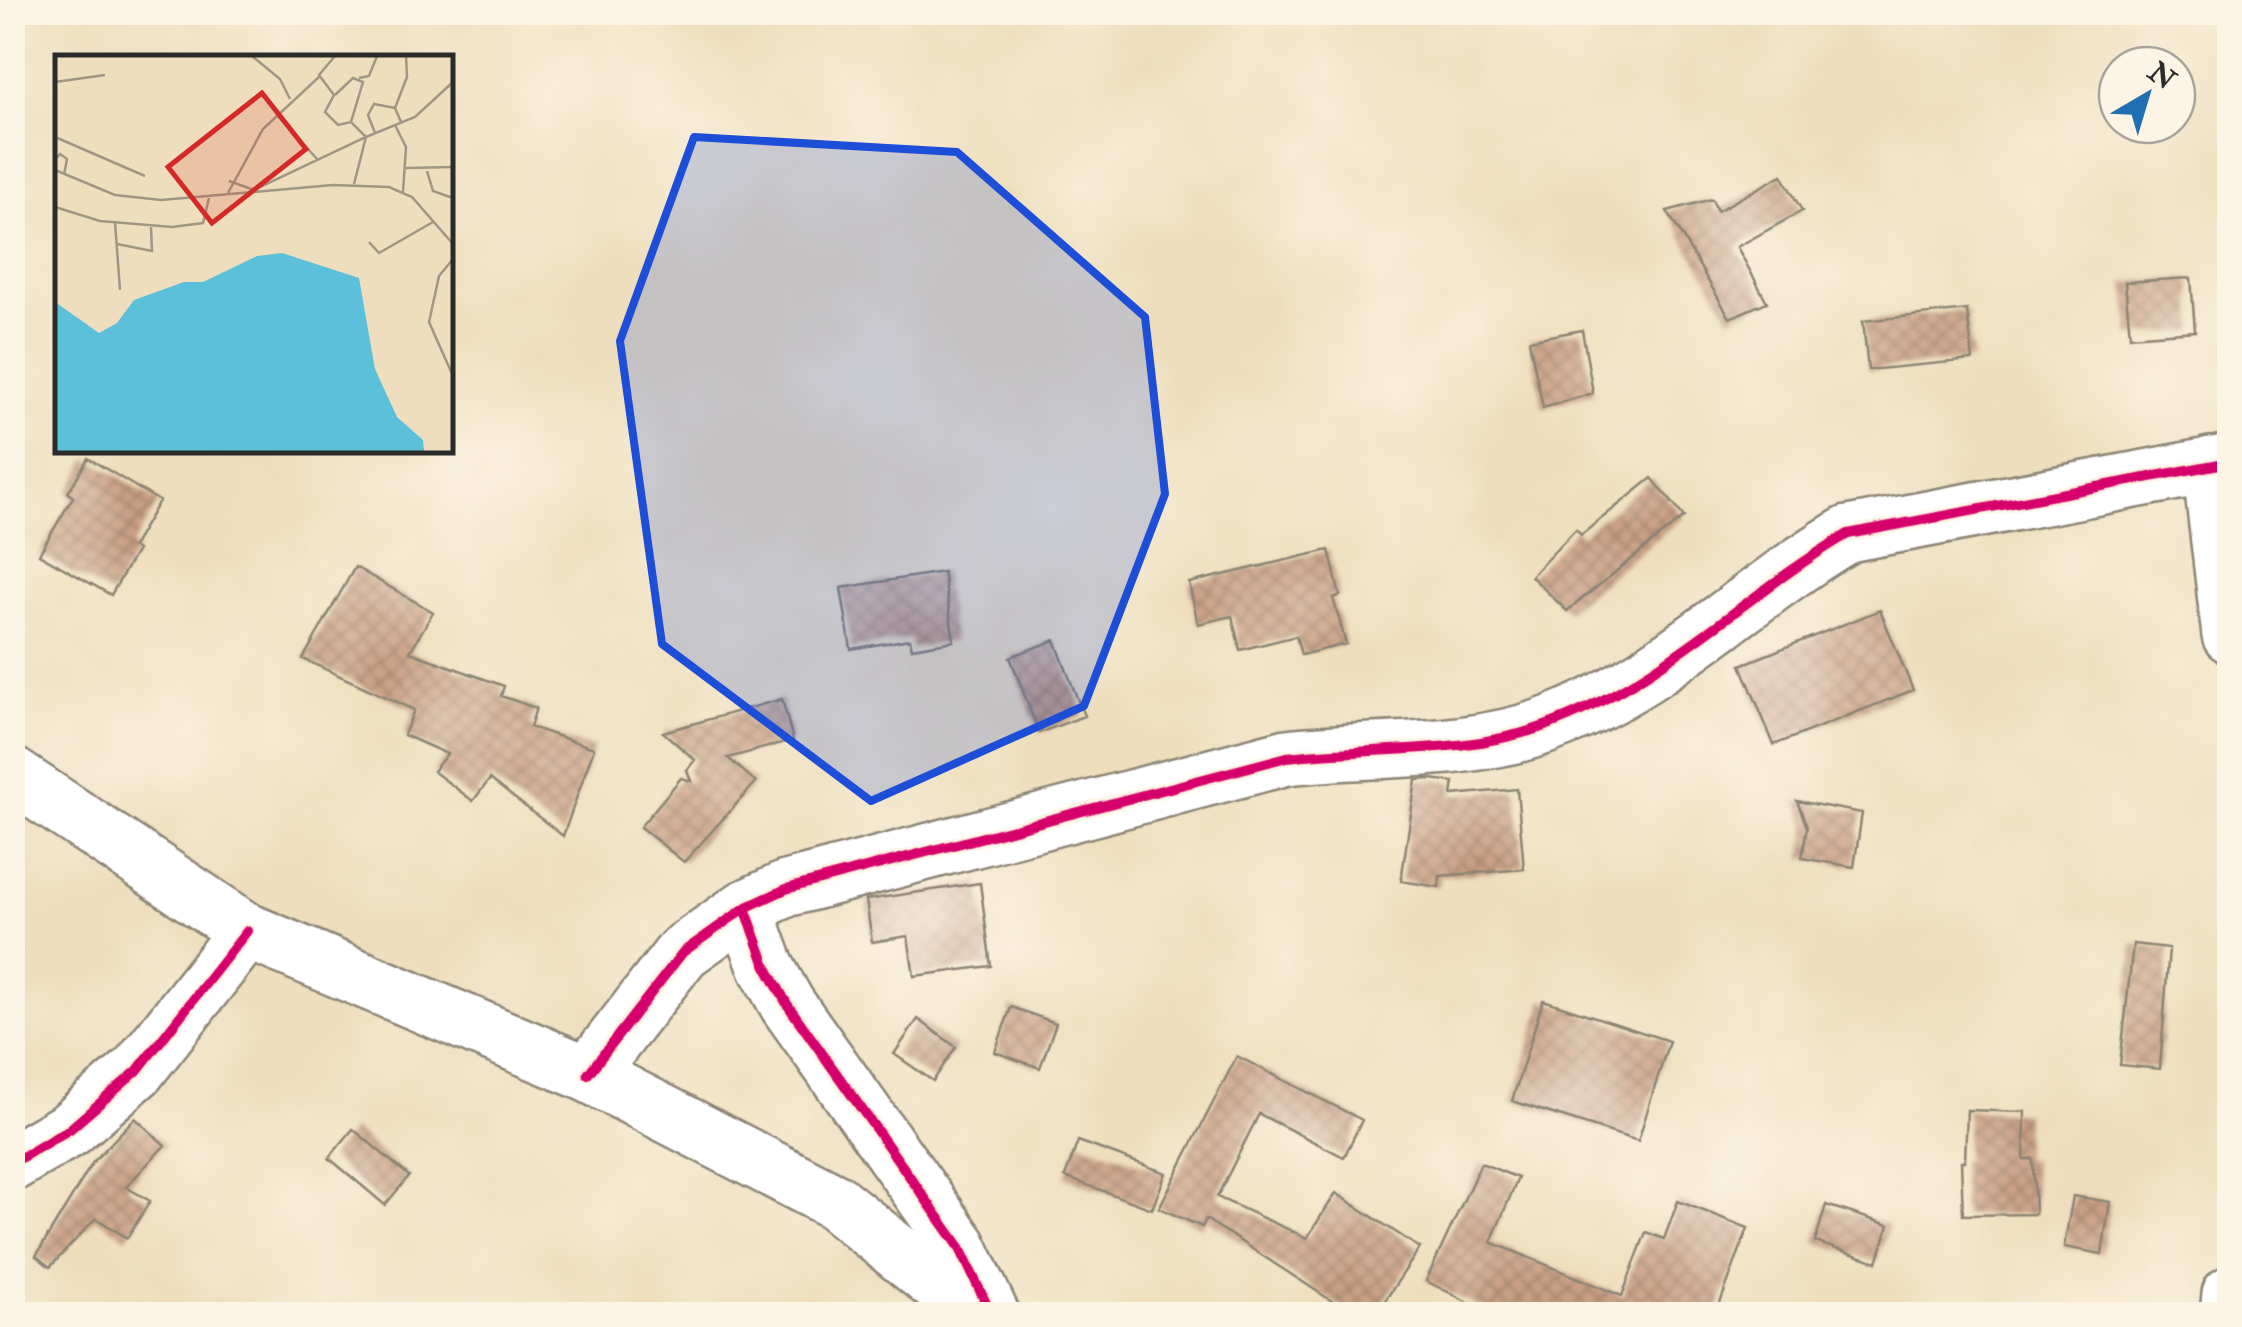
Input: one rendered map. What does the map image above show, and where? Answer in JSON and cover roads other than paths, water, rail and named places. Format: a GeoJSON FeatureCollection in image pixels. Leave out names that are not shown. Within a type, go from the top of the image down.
{"type":"FeatureCollection","features":[{"type":"Feature","properties":{"kind":"street"},"geometry":{"type":"LineString","coordinates":[[588,1074],[683,952],[745,908],[786,889],[1287,757],[1452,745],[1546,726],[1606,698],[1686,648],[1800,562],[1848,534],[2220,463],[2230,635]]}},
{"type":"Feature","properties":{"kind":"street"},"geometry":{"type":"LineString","coordinates":[[12,775],[247,931],[588,1074],[834,1201],[974,1314]]}},
{"type":"Feature","properties":{"kind":"street"},"geometry":{"type":"LineString","coordinates":[[745,908],[787,1004],[959,1246],[991,1314]]}},
{"type":"Feature","properties":{"kind":"street"},"geometry":{"type":"LineString","coordinates":[[12,1162],[70,1129],[136,1071],[247,931]]}},
{"type":"Feature","properties":{"kind":"street"},"geometry":{"type":"LineString","coordinates":[[2228,1314],[2230,1294]]}}]}
